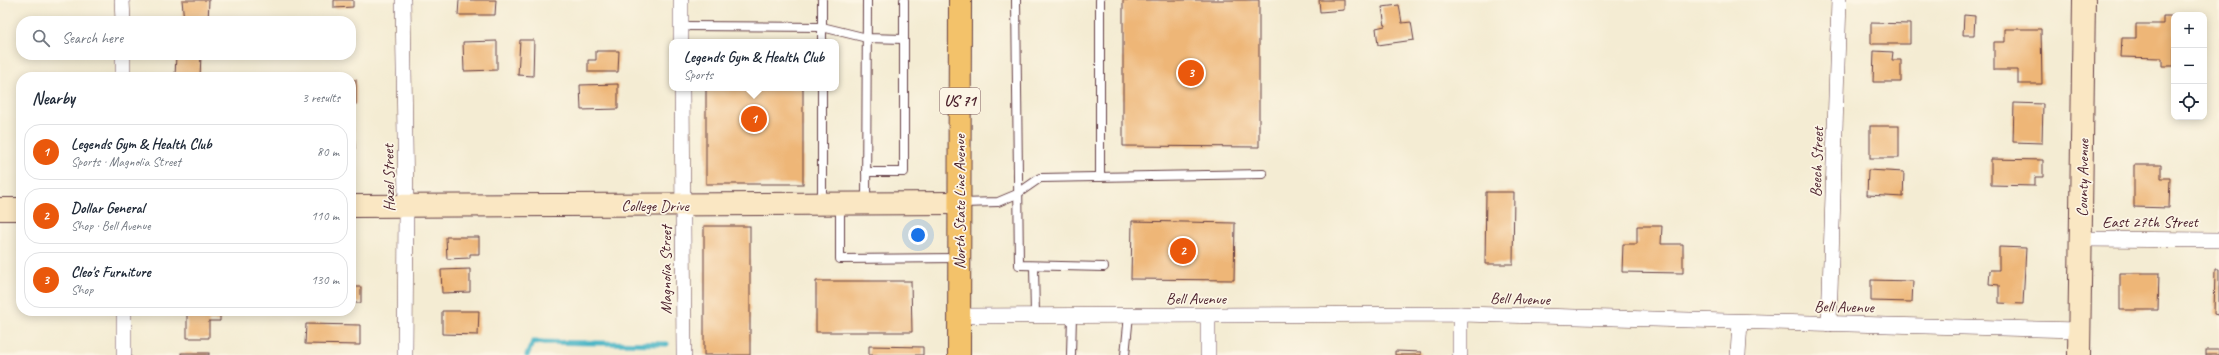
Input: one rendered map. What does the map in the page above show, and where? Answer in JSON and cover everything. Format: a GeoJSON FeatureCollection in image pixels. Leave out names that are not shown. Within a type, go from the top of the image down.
{"type":"FeatureCollection","features":[{"type":"Feature","properties":{"kind":"main road","name":"North State Line Avenue"},"geometry":{"type":"LineString","coordinates":[[959,355],[960,0]]}},
{"type":"Feature","properties":{"kind":"street"},"geometry":{"type":"LineString","coordinates":[[122,0],[123,16]]}},
{"type":"Feature","properties":{"kind":"street","name":"Hazel Street"},"geometry":{"type":"LineString","coordinates":[[403,0],[406,206],[405,355]]}},
{"type":"Feature","properties":{"kind":"street"},"geometry":{"type":"LineString","coordinates":[[681,0],[682,39]]}},
{"type":"Feature","properties":{"kind":"street","name":"Beech Street"},"geometry":{"type":"LineString","coordinates":[[1829,324],[1839,0]]}},
{"type":"Feature","properties":{"kind":"street","name":"County Avenue"},"geometry":{"type":"LineString","coordinates":[[2079,355],[2084,0]]}},
{"type":"Feature","properties":{"kind":"street"},"geometry":{"type":"LineString","coordinates":[[123,60],[124,72]]}},
{"type":"Feature","properties":{"kind":"street","name":"Magnolia Street"},"geometry":{"type":"LineString","coordinates":[[682,91],[684,355]]}},
{"type":"Feature","properties":{"kind":"street","name":"College Drive"},"geometry":{"type":"LineString","coordinates":[[356,206],[960,203]]}},
{"type":"Feature","properties":{"kind":"street"},"geometry":{"type":"LineString","coordinates":[[0,209],[16,209]]}},
{"type":"Feature","properties":{"kind":"street","name":"East 27th Street"},"geometry":{"type":"LineString","coordinates":[[2081,239],[2219,240]]}},
{"type":"Feature","properties":{"kind":"street"},"geometry":{"type":"LineString","coordinates":[[1460,314],[1460,355]]}},
{"type":"Feature","properties":{"kind":"street","name":"Bell Avenue"},"geometry":{"type":"LineString","coordinates":[[959,316],[1460,314],[2079,330]]}},
{"type":"Feature","properties":{"kind":"street"},"geometry":{"type":"LineString","coordinates":[[124,316],[124,355]]}},
{"type":"Feature","properties":{"kind":"street"},"geometry":{"type":"LineString","coordinates":[[1208,316],[1208,355]]}},
{"type":"Feature","properties":{"kind":"street"},"geometry":{"type":"LineString","coordinates":[[1738,355],[1740,322]]}},
{"type":"Feature","properties":{"kind":"lane"},"geometry":{"type":"LineString","coordinates":[[822,0],[822,39]]}},
{"type":"Feature","properties":{"kind":"lane"},"geometry":{"type":"LineString","coordinates":[[866,204],[867,0]]}},
{"type":"Feature","properties":{"kind":"lane"},"geometry":{"type":"LineString","coordinates":[[866,172],[904,172],[904,0]]}},
{"type":"Feature","properties":{"kind":"lane"},"geometry":{"type":"LineString","coordinates":[[1016,0],[1019,265],[1104,267]]}},
{"type":"Feature","properties":{"kind":"lane"},"geometry":{"type":"LineString","coordinates":[[1100,0],[1100,177]]}},
{"type":"Feature","properties":{"kind":"lane"},"geometry":{"type":"LineString","coordinates":[[681,26],[822,27],[867,38],[904,39]]}},
{"type":"Feature","properties":{"kind":"lane"},"geometry":{"type":"LineString","coordinates":[[822,91],[831,204],[840,259],[959,258]]}},
{"type":"Feature","properties":{"kind":"lane"},"geometry":{"type":"LineString","coordinates":[[960,203],[998,202],[1017,194],[1040,178],[1263,174]]}},
{"type":"Feature","properties":{"kind":"lane"},"geometry":{"type":"LineString","coordinates":[[1034,266],[1035,315]]}},
{"type":"Feature","properties":{"kind":"lane"},"geometry":{"type":"LineString","coordinates":[[1071,355],[1072,315]]}},
{"type":"Feature","properties":{"kind":"lane"},"geometry":{"type":"LineString","coordinates":[[1125,355],[1129,315]]}},
{"type":"Feature","properties":{"kind":"building"},"geometry":{"type":"Polygon","coordinates":[[[182,0],[209,0],[208,16],[184,16],[182,0]]]}},
{"type":"Feature","properties":{"kind":"building"},"geometry":{"type":"Polygon","coordinates":[[[334,0],[353,0],[353,7],[334,8],[334,0]]]}},
{"type":"Feature","properties":{"kind":"building"},"geometry":{"type":"Polygon","coordinates":[[[459,0],[496,0],[495,15],[458,15],[459,0]]]}},
{"type":"Feature","properties":{"kind":"building"},"geometry":{"type":"Polygon","coordinates":[[[1123,0],[1259,0],[1259,147],[1123,146],[1123,0]]]}},
{"type":"Feature","properties":{"kind":"building"},"geometry":{"type":"Polygon","coordinates":[[[1319,0],[1344,0],[1344,10],[1320,12],[1319,0]]]}},
{"type":"Feature","properties":{"kind":"building"},"geometry":{"type":"Polygon","coordinates":[[[1399,5],[1402,23],[1411,22],[1414,40],[1378,45],[1376,28],[1385,26],[1382,7],[1399,5]]]}},
{"type":"Feature","properties":{"kind":"building"},"geometry":{"type":"Polygon","coordinates":[[[1964,15],[1975,16],[1974,35],[1963,35],[1964,15]]]}},
{"type":"Feature","properties":{"kind":"building"},"geometry":{"type":"Polygon","coordinates":[[[2163,16],[2171,16],[2171,66],[2162,66],[2162,58],[2121,57],[2122,38],[2136,38],[2136,24],[2163,24],[2163,16]]]}},
{"type":"Feature","properties":{"kind":"building"},"geometry":{"type":"Polygon","coordinates":[[[1871,23],[1910,24],[1910,44],[1871,44],[1871,23]]]}},
{"type":"Feature","properties":{"kind":"building"},"geometry":{"type":"Polygon","coordinates":[[[2005,29],[2041,29],[2042,84],[2018,84],[2018,70],[1994,70],[1994,42],[2005,42],[2005,29]]]}},
{"type":"Feature","properties":{"kind":"building"},"geometry":{"type":"Polygon","coordinates":[[[520,40],[534,40],[533,76],[518,75],[520,40]]]}},
{"type":"Feature","properties":{"kind":"building"},"geometry":{"type":"Polygon","coordinates":[[[497,41],[497,70],[464,71],[463,42],[497,41]]]}},
{"type":"Feature","properties":{"kind":"building"},"geometry":{"type":"Polygon","coordinates":[[[596,51],[619,51],[618,72],[588,72],[588,60],[596,60],[596,51]]]}},
{"type":"Feature","properties":{"kind":"building"},"geometry":{"type":"Polygon","coordinates":[[[1874,51],[1893,52],[1892,60],[1901,60],[1901,82],[1873,82],[1874,51]]]}},
{"type":"Feature","properties":{"kind":"building"},"geometry":{"type":"Polygon","coordinates":[[[176,60],[201,60],[200,72],[175,72],[176,60]]]}},
{"type":"Feature","properties":{"kind":"building"},"geometry":{"type":"Polygon","coordinates":[[[618,84],[618,109],[581,110],[580,85],[618,84]]]}},
{"type":"Feature","properties":{"kind":"building"},"geometry":{"type":"Polygon","coordinates":[[[706,91],[803,91],[803,184],[706,184],[706,91]]]}},
{"type":"Feature","properties":{"kind":"building"},"geometry":{"type":"Polygon","coordinates":[[[2014,103],[2043,104],[2042,143],[2013,142],[2014,103]]]}},
{"type":"Feature","properties":{"kind":"building"},"geometry":{"type":"Polygon","coordinates":[[[1870,126],[1899,126],[1899,158],[1870,158],[1870,126]]]}},
{"type":"Feature","properties":{"kind":"building"},"geometry":{"type":"Polygon","coordinates":[[[1991,159],[2043,160],[2043,177],[2035,177],[2035,186],[1991,185],[1991,159]]]}},
{"type":"Feature","properties":{"kind":"building"},"geometry":{"type":"Polygon","coordinates":[[[2134,165],[2161,165],[2161,178],[2170,178],[2169,208],[2134,207],[2134,165]]]}},
{"type":"Feature","properties":{"kind":"building"},"geometry":{"type":"Polygon","coordinates":[[[1868,170],[1904,172],[1903,197],[1867,195],[1868,170]]]}},
{"type":"Feature","properties":{"kind":"building"},"geometry":{"type":"Polygon","coordinates":[[[1486,192],[1514,192],[1513,264],[1485,264],[1486,192]]]}},
{"type":"Feature","properties":{"kind":"building"},"geometry":{"type":"Polygon","coordinates":[[[1132,221],[1235,223],[1234,280],[1131,279],[1132,221]]]}},
{"type":"Feature","properties":{"kind":"building"},"geometry":{"type":"Polygon","coordinates":[[[704,226],[750,226],[750,355],[704,355],[704,226]]]}},
{"type":"Feature","properties":{"kind":"building"},"geometry":{"type":"Polygon","coordinates":[[[1637,226],[1662,226],[1661,244],[1683,244],[1683,273],[1622,272],[1623,244],[1637,244],[1637,226]]]}},
{"type":"Feature","properties":{"kind":"building"},"geometry":{"type":"Polygon","coordinates":[[[446,237],[479,237],[479,254],[470,254],[470,258],[447,259],[446,237]]]}},
{"type":"Feature","properties":{"kind":"building"},"geometry":{"type":"Polygon","coordinates":[[[1999,247],[2026,248],[2023,304],[1999,303],[1999,285],[1989,284],[1990,270],[1999,270],[1999,247]]]}},
{"type":"Feature","properties":{"kind":"building"},"geometry":{"type":"Polygon","coordinates":[[[470,269],[470,292],[442,293],[441,270],[470,269]]]}},
{"type":"Feature","properties":{"kind":"building"},"geometry":{"type":"Polygon","coordinates":[[[2215,269],[2219,269],[2219,315],[2214,314],[2215,269]]]}},
{"type":"Feature","properties":{"kind":"building"},"geometry":{"type":"Polygon","coordinates":[[[2120,273],[2159,273],[2158,310],[2120,310],[2120,273]]]}},
{"type":"Feature","properties":{"kind":"building"},"geometry":{"type":"Polygon","coordinates":[[[1871,280],[1913,281],[1912,302],[1871,301],[1871,280]]]}},
{"type":"Feature","properties":{"kind":"building"},"geometry":{"type":"Polygon","coordinates":[[[816,281],[911,281],[912,332],[816,332],[816,281]]]}},
{"type":"Feature","properties":{"kind":"building"},"geometry":{"type":"Polygon","coordinates":[[[356,287],[361,287],[361,303],[356,303],[356,287]]]}},
{"type":"Feature","properties":{"kind":"building"},"geometry":{"type":"Polygon","coordinates":[[[442,311],[479,311],[478,335],[442,334],[442,311]]]}},
{"type":"Feature","properties":{"kind":"building"},"geometry":{"type":"Polygon","coordinates":[[[187,316],[220,316],[220,321],[209,321],[209,338],[187,338],[187,316]]]}},
{"type":"Feature","properties":{"kind":"building"},"geometry":{"type":"Polygon","coordinates":[[[306,324],[360,325],[360,345],[305,344],[306,324]]]}},
{"type":"Feature","properties":{"kind":"building"},"geometry":{"type":"Polygon","coordinates":[[[869,346],[923,347],[923,355],[869,355],[869,346]]]}},
{"type":"Feature","properties":{"kind":"building"},"geometry":{"type":"Polygon","coordinates":[[[2206,350],[2219,350],[2219,355],[2206,355],[2206,350]]]}},
{"type":"Feature","properties":{"kind":"building"},"geometry":{"type":"Polygon","coordinates":[[[1395,351],[1421,352],[1421,355],[1395,355],[1395,351]]]}},
{"type":"Feature","properties":{"kind":"building"},"geometry":{"type":"Polygon","coordinates":[[[181,353],[209,353],[209,355],[181,355],[181,353]]]}},
{"type":"Feature","properties":{"kind":"waterway"},"geometry":{"type":"LineString","coordinates":[[527,355],[533,342],[667,344]]}},
{"type":"Feature","properties":{"kind":"place","name":"Cleo's Furniture"},"geometry":{"type":"Point","coordinates":[1191,73]}},
{"type":"Feature","properties":{"kind":"place","name":"Legends Gym & Health Club"},"geometry":{"type":"Point","coordinates":[754,119]}},
{"type":"Feature","properties":{"kind":"place","name":"Dollar General"},"geometry":{"type":"Point","coordinates":[1183,251]}}]}
